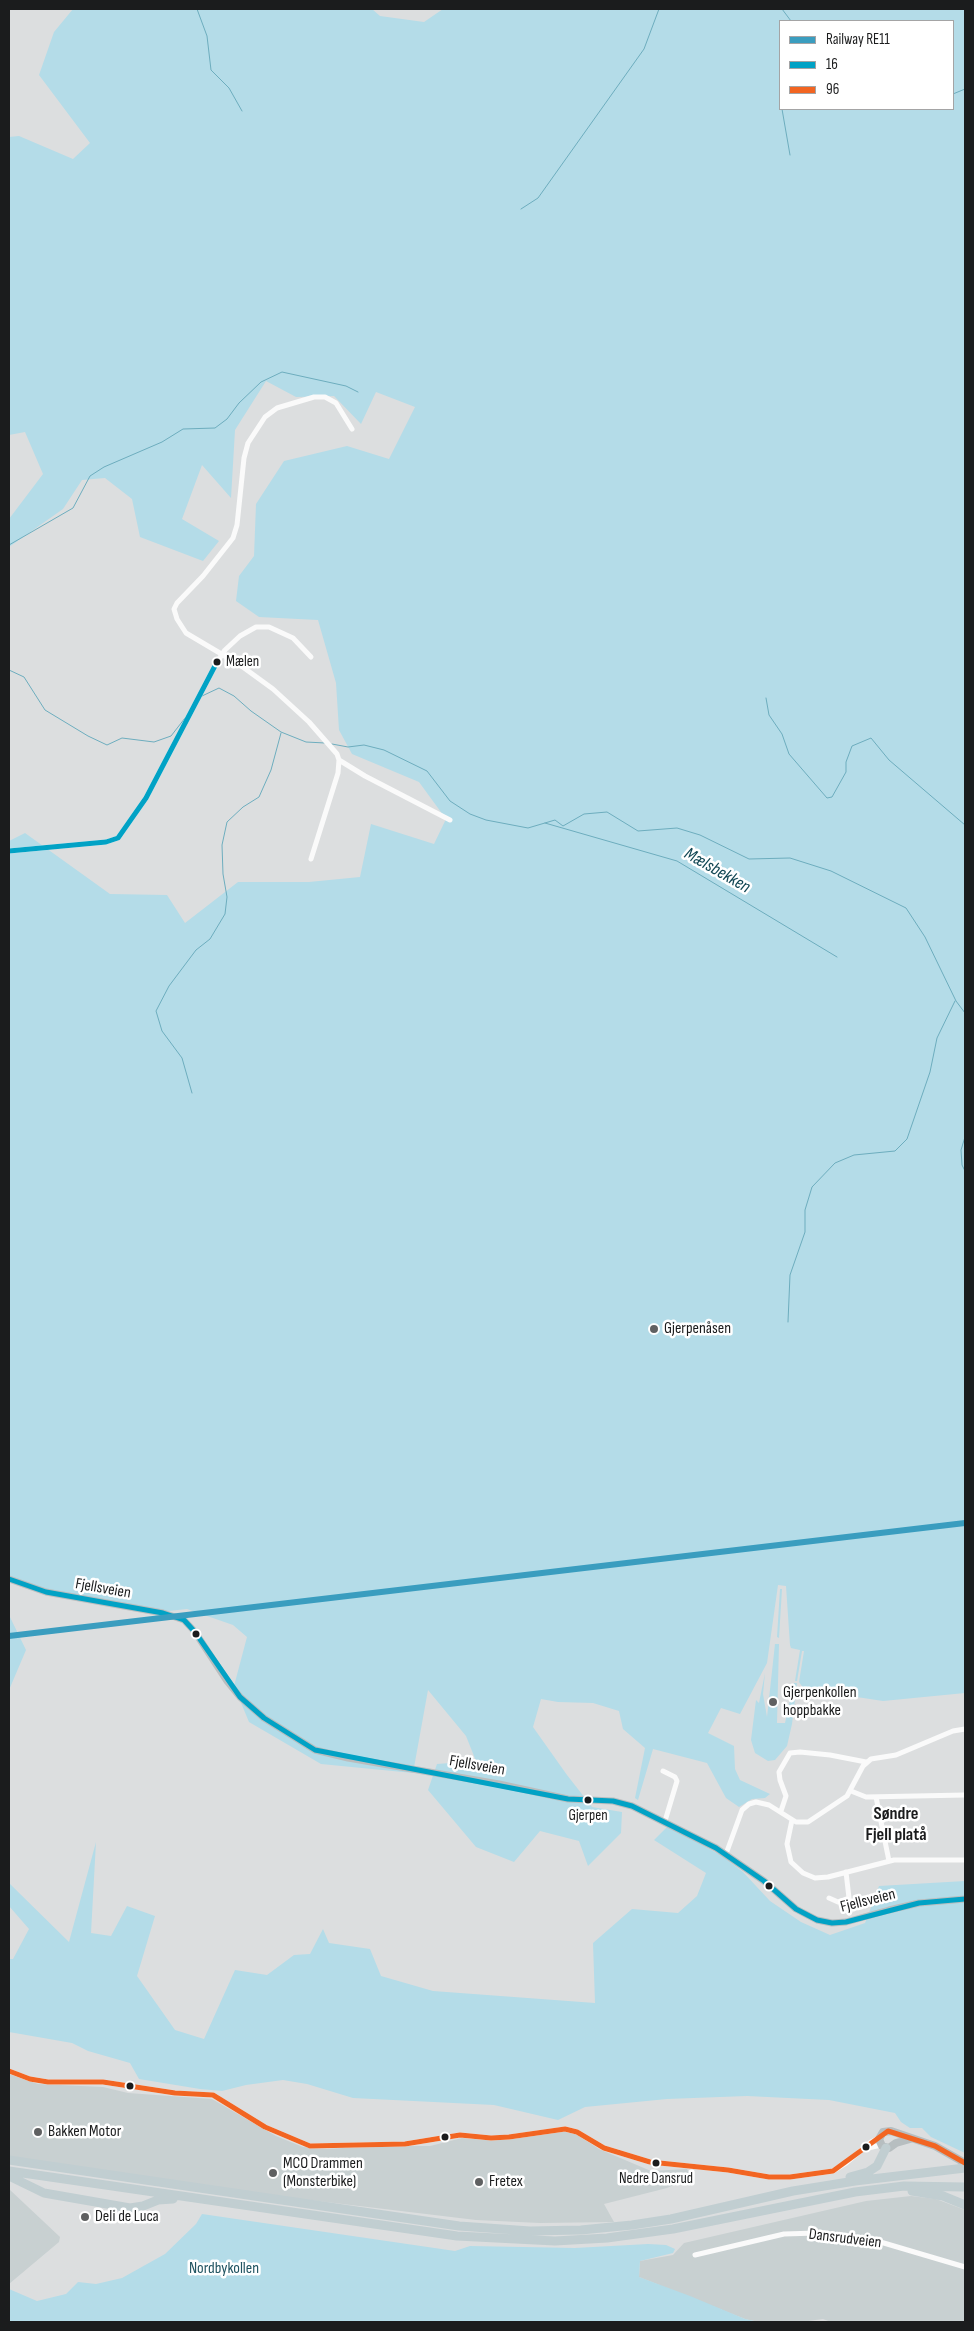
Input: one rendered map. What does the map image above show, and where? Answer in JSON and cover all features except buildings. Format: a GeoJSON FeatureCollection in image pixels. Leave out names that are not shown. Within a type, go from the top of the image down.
{"type":"FeatureCollection","features":[{"type":"Feature","properties":{"kind":"highway"},"geometry":{"type":"LineString","coordinates":[[9,2160],[458,2226],[555,2231],[632,2225],[671,2219],[868,2172],[880,2162],[882,2144]]}},
{"type":"Feature","properties":{"kind":"highway"},"geometry":{"type":"LineString","coordinates":[[793,2191],[965,2168]]}},
{"type":"Feature","properties":{"kind":"highway"},"geometry":{"type":"LineString","coordinates":[[9,2171],[456,2236],[555,2241],[607,2238],[673,2230],[855,2192],[904,2186],[965,2187]]}},
{"type":"Feature","properties":{"kind":"highway"},"geometry":{"type":"LineString","coordinates":[[9,2176],[44,2193],[130,2208],[168,2199],[213,2201]]}},
{"type":"Feature","properties":{"kind":"highway"},"geometry":{"type":"LineString","coordinates":[[855,2192],[919,2191],[942,2196],[965,2205]]}},
{"type":"Feature","properties":{"kind":"main road","name":"Fjellsveien"},"geometry":{"type":"LineString","coordinates":[[9,1579],[46,1592],[163,1612],[184,1620],[195,1632],[223,1676],[240,1697],[264,1718],[316,1750],[348,1758],[568,1798],[622,1803],[665,1821],[726,1854],[764,1881],[796,1909],[817,1920],[846,1922],[888,1910],[934,1901],[965,1899]]}},
{"type":"Feature","properties":{"kind":"main road"},"geometry":{"type":"LineString","coordinates":[[910,2139],[896,2143],[892,2147],[882,2144],[886,2131],[935,2146],[965,2163]]}},
{"type":"Feature","properties":{"kind":"main road"},"geometry":{"type":"LineString","coordinates":[[895,2134],[896,2143]]}},
{"type":"Feature","properties":{"kind":"street"},"geometry":{"type":"LineString","coordinates":[[352,429],[333,400],[325,397],[314,397],[273,410],[262,420],[252,436],[244,458],[233,538],[204,576],[177,603],[174,610],[177,619],[186,633],[222,654],[282,695],[325,739],[339,760],[365,776],[450,820]]}},
{"type":"Feature","properties":{"kind":"street"},"geometry":{"type":"LineString","coordinates":[[9,851],[106,842],[118,838],[146,798],[222,654],[240,636],[263,626],[293,638],[311,657]]}},
{"type":"Feature","properties":{"kind":"street"},"geometry":{"type":"LineString","coordinates":[[311,859],[337,776],[339,760]]}},
{"type":"Feature","properties":{"kind":"street"},"geometry":{"type":"LineString","coordinates":[[726,1854],[746,1806],[753,1802],[762,1802],[800,1823],[812,1820],[843,1800],[851,1791],[866,1762],[874,1757],[903,1753],[953,1732],[965,1729]]}},
{"type":"Feature","properties":{"kind":"street"},"geometry":{"type":"LineString","coordinates":[[781,1811],[786,1796],[780,1780],[780,1772],[790,1753],[830,1755],[866,1762]]}},
{"type":"Feature","properties":{"kind":"street"},"geometry":{"type":"LineString","coordinates":[[663,1772],[672,1775],[677,1780],[665,1821]]}},
{"type":"Feature","properties":{"kind":"street"},"geometry":{"type":"LineString","coordinates":[[851,1791],[866,1797],[965,1795]]}},
{"type":"Feature","properties":{"kind":"street"},"geometry":{"type":"LineString","coordinates":[[876,1797],[889,1861]]}},
{"type":"Feature","properties":{"kind":"street"},"geometry":{"type":"LineString","coordinates":[[792,1820],[787,1848],[794,1866],[803,1873],[815,1878],[828,1877],[889,1861],[904,1859],[965,1860]]}},
{"type":"Feature","properties":{"kind":"street"},"geometry":{"type":"LineString","coordinates":[[828,1898],[838,1902],[849,1898],[846,1872]]}},
{"type":"Feature","properties":{"kind":"street"},"geometry":{"type":"LineString","coordinates":[[9,2071],[42,2081],[103,2082],[175,2093],[213,2096],[224,2100],[265,2127],[310,2146],[405,2144],[460,2135],[491,2138],[565,2129],[577,2132],[604,2148],[650,2162],[717,2168],[778,2177],[802,2177],[833,2171],[863,2149],[882,2144]]}},
{"type":"Feature","properties":{"kind":"street","name":"Dansrudveien"},"geometry":{"type":"LineString","coordinates":[[695,2256],[784,2234],[817,2233],[876,2242],[965,2267]]}},
{"type":"Feature","properties":{"kind":"shaded area"},"geometry":{"type":"Polygon","coordinates":[[[9,2074],[38,2084],[103,2087],[128,2093],[212,2099],[276,2136],[303,2147],[327,2149],[374,2146],[430,2146],[462,2138],[487,2140],[551,2132],[566,2132],[576,2134],[599,2149],[651,2171],[687,2169],[692,2177],[667,2188],[604,2204],[614,2222],[540,2223],[476,2220],[9,2164],[9,2074]]]}},
{"type":"Feature","properties":{"kind":"shaded area"},"geometry":{"type":"Polygon","coordinates":[[[9,2189],[60,2237],[59,2242],[9,2284],[9,2189]]]}},
{"type":"Feature","properties":{"kind":"shaded area"},"geometry":{"type":"Polygon","coordinates":[[[911,2196],[936,2199],[965,2210],[964,2322],[831,2322],[823,2319],[801,2322],[759,2322],[745,2319],[639,2277],[640,2261],[673,2255],[684,2243],[866,2201],[911,2196]]]}},
{"type":"Feature","properties":{"kind":"green space"},"geometry":{"type":"Polygon","coordinates":[[[73,9],[372,9],[380,16],[424,22],[443,9],[965,9],[965,1693],[883,1701],[804,1689],[799,1682],[804,1651],[802,1651],[797,1681],[795,1681],[800,1650],[791,1648],[786,1586],[778,1585],[767,1663],[740,1714],[721,1708],[708,1733],[734,1746],[735,1769],[740,1780],[770,1794],[765,1798],[752,1799],[739,1807],[726,1798],[707,1763],[653,1749],[638,1800],[635,1798],[645,1748],[623,1729],[619,1711],[593,1703],[558,1702],[541,1699],[533,1727],[567,1775],[592,1807],[622,1812],[621,1833],[588,1866],[579,1841],[540,1831],[514,1862],[476,1847],[428,1790],[437,1764],[476,1761],[466,1736],[428,1690],[413,1773],[321,1764],[249,1722],[234,1686],[247,1637],[233,1625],[187,1609],[159,1612],[91,1603],[9,1578],[9,841],[25,833],[110,894],[167,895],[185,923],[238,882],[309,882],[360,877],[371,824],[434,844],[446,819],[419,782],[352,754],[339,730],[336,683],[318,620],[259,617],[236,601],[239,576],[254,556],[256,504],[284,461],[347,446],[389,459],[415,407],[376,392],[361,424],[334,396],[296,397],[266,381],[235,430],[231,498],[202,465],[182,519],[219,541],[203,561],[140,537],[132,499],[105,478],[82,480],[63,509],[9,547],[9,519],[43,474],[25,432],[9,435],[9,137],[19,136],[73,159],[90,143],[39,75],[54,32],[73,9]]]}},
{"type":"Feature","properties":{"kind":"green space"},"geometry":{"type":"Polygon","coordinates":[[[780,1589],[782,1589],[779,1638],[777,1637],[780,1589]]]}},
{"type":"Feature","properties":{"kind":"green space"},"geometry":{"type":"Polygon","coordinates":[[[9,1615],[26,1650],[9,1690],[9,1615]]]}},
{"type":"Feature","properties":{"kind":"green space","name":"Gjerpenkollen hoppbakke"},"geometry":{"type":"Polygon","coordinates":[[[775,1644],[779,1644],[777,1723],[785,1723],[794,1683],[797,1683],[787,1746],[775,1760],[768,1761],[755,1753],[751,1740],[756,1700],[759,1703],[765,1673],[763,1694],[767,1717],[775,1644]]]}},
{"type":"Feature","properties":{"kind":"green space"},"geometry":{"type":"Polygon","coordinates":[[[668,1826],[722,1856],[743,1872],[770,1901],[801,1922],[830,1935],[865,1923],[879,1886],[965,1881],[965,2153],[931,2137],[922,2128],[910,2128],[901,2122],[895,2113],[829,2100],[747,2096],[667,2099],[585,2107],[558,2120],[494,2105],[353,2098],[307,2084],[283,2080],[246,2085],[222,2091],[200,2089],[139,2079],[130,2063],[88,2051],[72,2043],[9,2032],[9,1959],[13,1959],[29,1929],[9,1906],[9,1883],[69,1942],[96,1842],[91,1933],[111,1936],[127,1906],[155,1916],[137,1976],[175,2030],[204,2039],[235,1970],[267,1975],[294,1955],[310,1954],[323,1929],[329,1943],[370,1949],[381,1976],[433,1991],[595,2003],[593,1943],[632,1909],[678,1913],[697,1896],[706,1873],[654,1840],[668,1826]]]}},
{"type":"Feature","properties":{"kind":"green space","name":"Nordbykollen"},"geometry":{"type":"Polygon","coordinates":[[[202,2214],[455,2251],[470,2246],[575,2248],[648,2244],[666,2245],[675,2249],[673,2253],[640,2261],[639,2277],[745,2319],[759,2322],[9,2322],[9,2289],[37,2301],[66,2294],[78,2282],[96,2284],[122,2278],[165,2254],[196,2224],[202,2214]]]}},
{"type":"Feature","properties":{"kind":"waterway"},"geometry":{"type":"LineString","coordinates":[[197,9],[207,36],[211,70],[229,88],[242,111]]}},
{"type":"Feature","properties":{"kind":"waterway"},"geometry":{"type":"LineString","coordinates":[[521,209],[538,198],[644,49],[659,9]]}},
{"type":"Feature","properties":{"kind":"waterway"},"geometry":{"type":"LineString","coordinates":[[782,9],[790,20]]}},
{"type":"Feature","properties":{"kind":"waterway"},"geometry":{"type":"LineString","coordinates":[[954,94],[965,89]]}},
{"type":"Feature","properties":{"kind":"waterway"},"geometry":{"type":"LineString","coordinates":[[782,110],[790,155]]}},
{"type":"Feature","properties":{"kind":"waterway"},"geometry":{"type":"LineString","coordinates":[[9,545],[73,508],[90,476],[104,467],[162,442],[183,429],[215,428],[227,419],[239,403],[261,382],[282,372],[346,386],[358,392]]}},
{"type":"Feature","properties":{"kind":"waterway"},"geometry":{"type":"LineString","coordinates":[[9,670],[24,677],[45,710],[88,736],[107,745],[122,738],[154,742],[171,736],[185,718]]}},
{"type":"Feature","properties":{"kind":"waterway"},"geometry":{"type":"LineString","coordinates":[[202,696],[219,688],[234,696],[251,711],[281,732],[306,742],[325,743]]}},
{"type":"Feature","properties":{"kind":"waterway"},"geometry":{"type":"LineString","coordinates":[[766,698],[769,715],[782,734],[789,754],[827,798],[832,797],[846,772],[846,762],[852,746],[871,738],[889,760],[965,825]]}},
{"type":"Feature","properties":{"kind":"waterway"},"geometry":{"type":"LineString","coordinates":[[192,1093],[182,1058],[162,1031],[156,1011],[169,986],[196,950],[210,939],[225,914],[227,897],[223,874],[222,845],[227,822],[243,807],[259,797],[271,770],[281,733]]}},
{"type":"Feature","properties":{"kind":"waterway"},"geometry":{"type":"LineString","coordinates":[[332,744],[348,747],[364,745],[384,750],[427,771],[450,801],[470,814],[486,820],[528,828],[555,820],[563,826],[584,814],[607,812],[638,831],[677,828],[700,835],[749,859],[790,858],[831,871],[906,908],[925,937],[956,1001],[965,1013]]}},
{"type":"Feature","properties":{"kind":"waterway","name":"Mælsbekken"},"geometry":{"type":"LineString","coordinates":[[545,823],[677,861],[837,957]]}},
{"type":"Feature","properties":{"kind":"waterway"},"geometry":{"type":"LineString","coordinates":[[788,1322],[790,1275],[805,1232],[805,1210],[812,1187],[835,1163],[854,1155],[895,1151],[907,1139],[930,1072],[937,1038],[955,1001]]}},
{"type":"Feature","properties":{"kind":"waterway"},"geometry":{"type":"LineString","coordinates":[[965,1137],[961,1150],[962,1165],[965,1171]]}},
{"type":"Feature","properties":{"kind":"rail line","name":"RE11"},"geometry":{"type":"LineString","coordinates":[[9,1636],[965,1523]]}},
{"type":"Feature","properties":{"kind":"transit line","name":"16"},"geometry":{"type":"LineString","coordinates":[[9,851],[106,842],[118,838],[146,798],[217,662]]}},
{"type":"Feature","properties":{"kind":"transit line","name":"16"},"geometry":{"type":"LineString","coordinates":[[9,1579],[46,1592],[163,1613],[184,1620],[195,1632],[240,1697],[264,1718],[315,1750],[568,1799],[613,1801],[632,1806],[716,1848],[764,1881],[796,1909],[817,1920],[832,1923],[846,1922],[919,1903],[965,1899]]}},
{"type":"Feature","properties":{"kind":"transit line","name":"96"},"geometry":{"type":"LineString","coordinates":[[9,2071],[30,2079],[48,2082],[103,2082],[175,2093],[213,2095],[265,2127],[310,2146],[405,2144],[460,2135],[491,2138],[509,2137],[565,2129],[577,2132],[604,2148],[650,2162],[728,2170],[769,2177],[790,2177],[833,2171],[888,2131],[935,2146],[965,2163]]}},
{"type":"Feature","properties":{"kind":"place","name":"Mælen"},"geometry":{"type":"Point","coordinates":[217,662]}},
{"type":"Feature","properties":{"kind":"place","name":"Gjerpenåsen"},"geometry":{"type":"Point","coordinates":[654,1329]}},
{"type":"Feature","properties":{"kind":"place","name":"Gjerpenkollen hoppbakke"},"geometry":{"type":"Point","coordinates":[773,1702]}},
{"type":"Feature","properties":{"kind":"place","name":"Gjerpen"},"geometry":{"type":"Point","coordinates":[588,1800]}},
{"type":"Feature","properties":{"kind":"place","name":"Bakken Motor"},"geometry":{"type":"Point","coordinates":[38,2132]}},
{"type":"Feature","properties":{"kind":"place","name":"Nedre Dansrud"},"geometry":{"type":"Point","coordinates":[656,2163]}},
{"type":"Feature","properties":{"kind":"place","name":"MCO Drammen (Monsterbike)"},"geometry":{"type":"Point","coordinates":[273,2173]}},
{"type":"Feature","properties":{"kind":"place","name":"Fretex"},"geometry":{"type":"Point","coordinates":[479,2182]}},
{"type":"Feature","properties":{"kind":"place","name":"Deli de Luca"},"geometry":{"type":"Point","coordinates":[85,2217]}},
{"type":"Feature","properties":{"kind":"district","name":"Søndre Fjell platå"},"geometry":{"type":"Point","coordinates":[896,1824]}}]}
